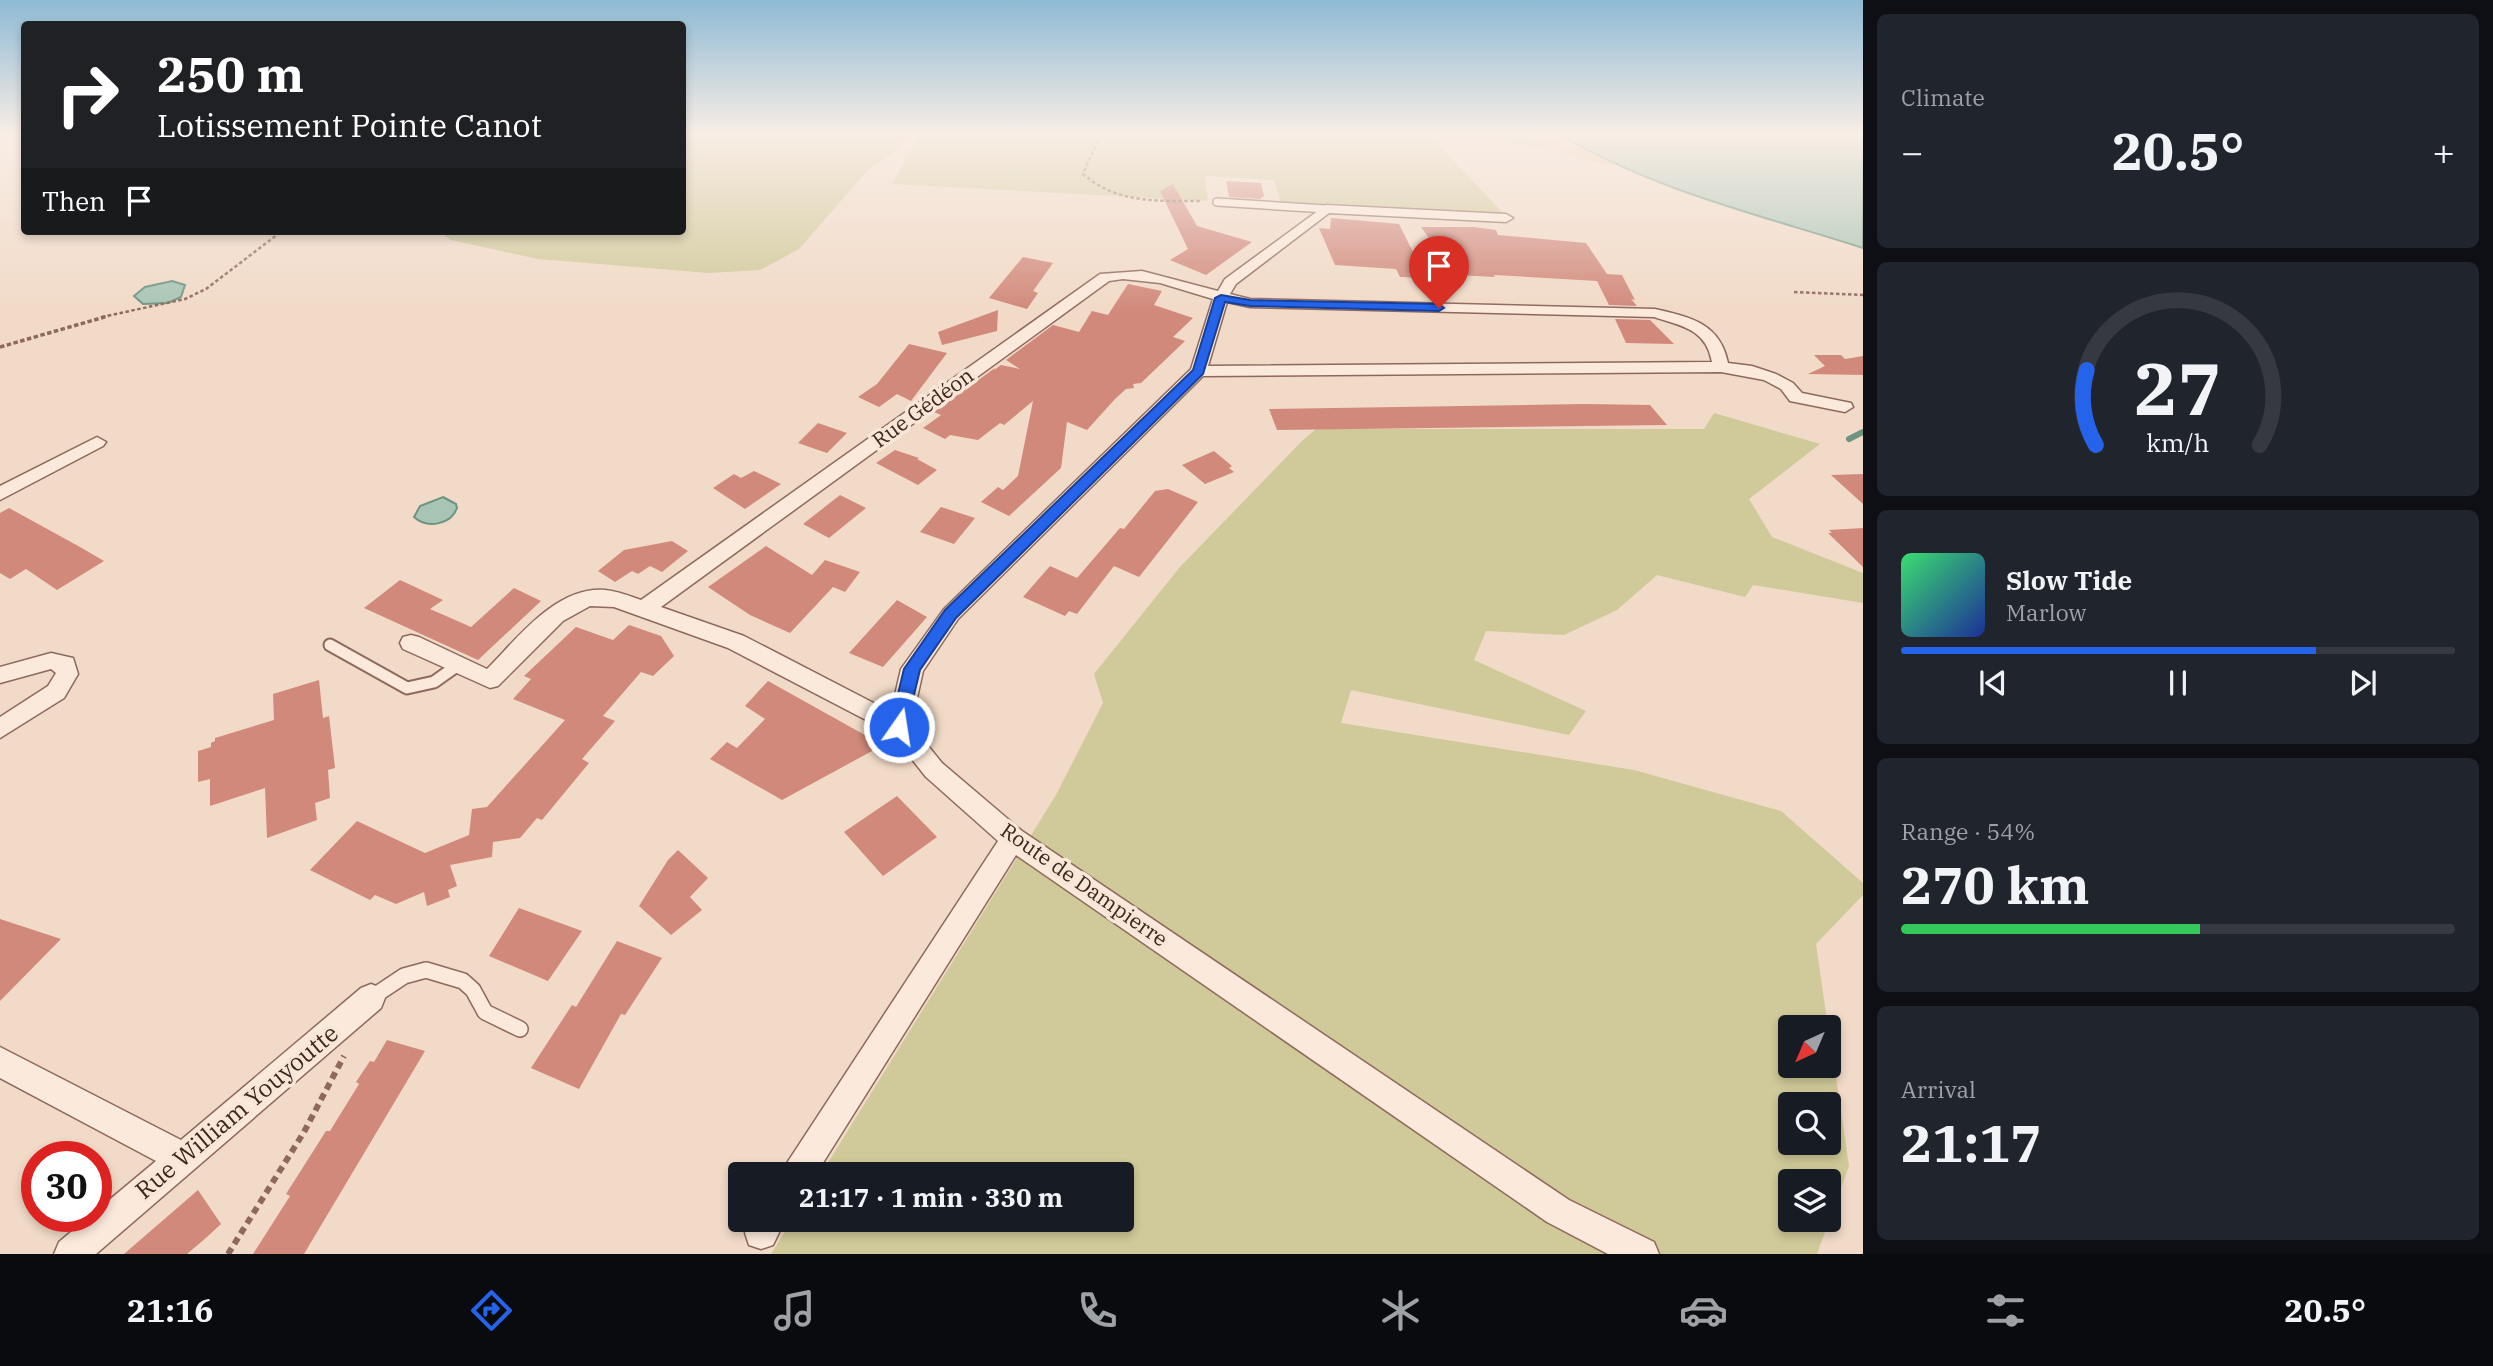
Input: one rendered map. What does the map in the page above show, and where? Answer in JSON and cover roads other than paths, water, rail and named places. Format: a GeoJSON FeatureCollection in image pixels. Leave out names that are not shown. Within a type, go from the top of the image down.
{"type":"FeatureCollection","features":[{"type":"Feature","properties":{"kind":"street"},"geometry":{"type":"LineString","coordinates":[[411,643],[490,680],[563,609],[582,599],[604,597],[736,642],[899,727],[912,669],[951,614],[1199,372],[1221,298],[1230,282],[1326,209],[1506,218]]}},
{"type":"Feature","properties":{"kind":"street","name":"Rue Gédéon"},"geometry":{"type":"LineString","coordinates":[[644,609],[1105,277],[1125,273],[1153,278],[1205,290],[1221,298],[1250,303],[1655,313],[1687,323],[1707,334],[1715,343],[1721,367]]}},
{"type":"Feature","properties":{"kind":"street"},"geometry":{"type":"LineString","coordinates":[[1199,372],[1721,367],[1770,377],[1787,386],[1796,397],[1845,407]]}},
{"type":"Feature","properties":{"kind":"street"},"geometry":{"type":"LineString","coordinates":[[0,494],[97,442]]}},
{"type":"Feature","properties":{"kind":"street"},"geometry":{"type":"LineString","coordinates":[[0,676],[51,662],[65,664],[67,674],[56,692],[0,729]]}},
{"type":"Feature","properties":{"kind":"street","name":"Route de Dampierre"},"geometry":{"type":"LineString","coordinates":[[899,727],[934,770],[1013,839],[1558,1211],[1642,1254]]}},
{"type":"Feature","properties":{"kind":"street"},"geometry":{"type":"LineString","coordinates":[[806,1162],[1013,839]]}},
{"type":"Feature","properties":{"kind":"street","name":"Rue William Youyoutte"},"geometry":{"type":"LineString","coordinates":[[71,1254],[371,998]]}},
{"type":"Feature","properties":{"kind":"street"},"geometry":{"type":"LineString","coordinates":[[0,1062],[183,1157]]}},
{"type":"Feature","properties":{"kind":"lane"},"geometry":{"type":"LineString","coordinates":[[1217,201],[1326,209]]}},
{"type":"Feature","properties":{"kind":"lane"},"geometry":{"type":"LineString","coordinates":[[330,645],[407,688],[434,682],[458,665]]}},
{"type":"Feature","properties":{"kind":"lane"},"geometry":{"type":"LineString","coordinates":[[371,998],[404,976],[426,970],[463,981],[473,990],[485,1012],[520,1028]]}},
{"type":"Feature","properties":{"kind":"waterway"},"geometry":{"type":"LineString","coordinates":[[1849,439],[1863,432]]}}]}
